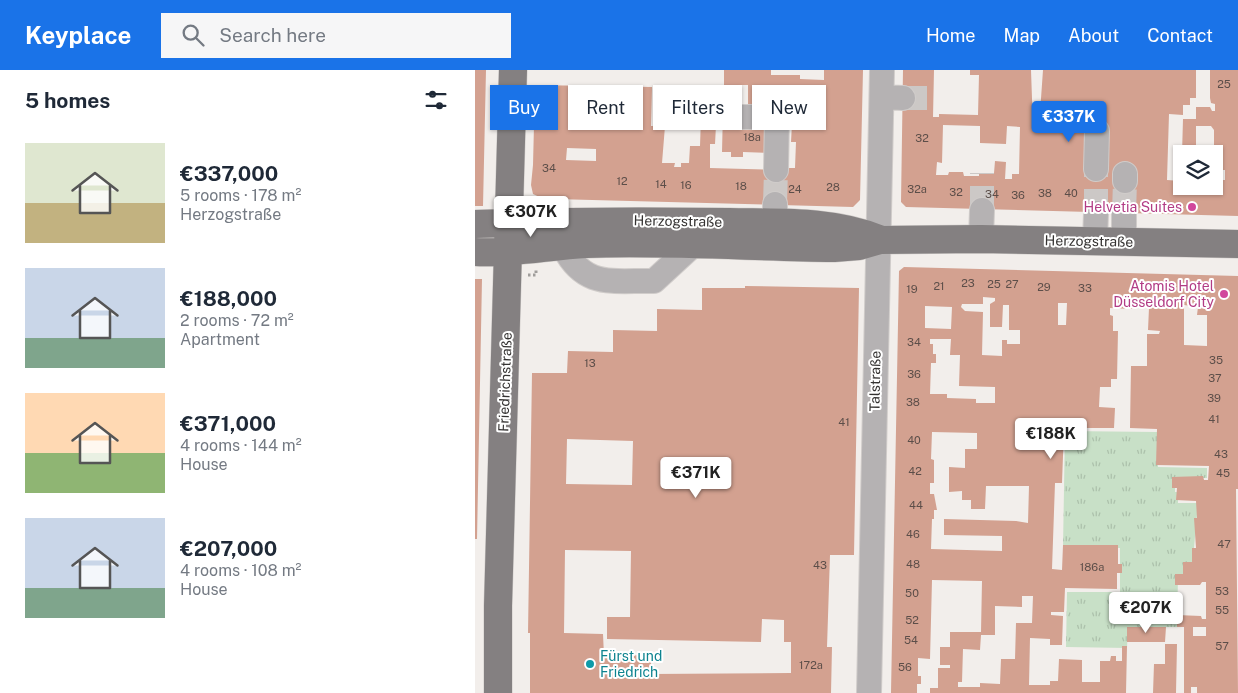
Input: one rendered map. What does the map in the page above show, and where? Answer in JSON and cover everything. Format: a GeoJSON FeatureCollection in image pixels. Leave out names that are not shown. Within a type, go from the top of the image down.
{"type":"FeatureCollection","features":[{"type":"Feature","properties":{"kind":"main road","name":"Friedrichstraße"},"geometry":{"type":"LineString","coordinates":[[498,693],[498,606],[513,70]]}},
{"type":"Feature","properties":{"kind":"main road","name":"Herzogstraße"},"geometry":{"type":"LineString","coordinates":[[475,224],[775,214],[858,231],[880,240]]}},
{"type":"Feature","properties":{"kind":"main road","name":"Herzogstraße"},"geometry":{"type":"LineString","coordinates":[[475,252],[509,252],[563,246],[612,244],[834,248],[859,246],[880,240],[981,239],[1238,244]]}},
{"type":"Feature","properties":{"kind":"street","name":"Talstraße"},"geometry":{"type":"LineString","coordinates":[[869,693],[877,292],[892,97],[882,70]]}},
{"type":"Feature","properties":{"kind":"street"},"geometry":{"type":"LineString","coordinates":[[742,117],[777,117],[776,170]]}},
{"type":"Feature","properties":{"kind":"street"},"geometry":{"type":"LineString","coordinates":[[1096,168],[1097,131]]}},
{"type":"Feature","properties":{"kind":"street"},"geometry":{"type":"LineString","coordinates":[[981,239],[982,210]]}},
{"type":"Feature","properties":{"kind":"street"},"geometry":{"type":"LineString","coordinates":[[1095,242],[1096,213]]}},
{"type":"Feature","properties":{"kind":"street"},"geometry":{"type":"LineString","coordinates":[[1123,242],[1124,213]]}},
{"type":"Feature","properties":{"kind":"street"},"geometry":{"type":"LineString","coordinates":[[563,246],[571,262],[593,279],[654,281],[692,246]]}},
{"type":"Feature","properties":{"kind":"green space"},"geometry":{"type":"Polygon","coordinates":[[[1065,431],[1158,432],[1158,467],[1207,468],[1207,478],[1175,478],[1175,492],[1178,492],[1178,503],[1198,503],[1194,548],[1205,548],[1185,577],[1178,577],[1177,627],[1128,627],[1127,648],[1066,647],[1067,592],[1120,592],[1120,548],[1063,547],[1065,431]]]}},
{"type":"Feature","properties":{"kind":"building"},"geometry":{"type":"Polygon","coordinates":[[[475,70],[486,70],[483,206],[475,206],[475,70]]]}},
{"type":"Feature","properties":{"kind":"building"},"geometry":{"type":"Polygon","coordinates":[[[724,70],[771,70],[771,75],[800,75],[800,79],[824,80],[824,70],[863,70],[860,200],[853,207],[546,200],[533,194],[531,185],[534,130],[558,130],[558,85],[568,86],[568,130],[643,130],[643,87],[652,87],[651,126],[653,126],[653,130],[665,130],[662,163],[675,163],[674,167],[681,167],[681,163],[689,163],[690,146],[700,146],[701,130],[716,130],[715,144],[710,144],[710,168],[784,170],[785,168],[795,168],[796,142],[791,142],[792,130],[826,130],[826,85],[752,85],[752,110],[748,109],[748,85],[724,85],[724,70]],[[567,148],[566,160],[596,161],[596,149],[567,148]]]}},
{"type":"Feature","properties":{"kind":"building"},"geometry":{"type":"Polygon","coordinates":[[[903,70],[934,70],[933,117],[939,117],[939,114],[978,115],[979,75],[970,75],[970,70],[1031,70],[1033,127],[1039,127],[1043,70],[1196,70],[1196,98],[1190,98],[1190,105],[1183,105],[1183,115],[1169,114],[1167,180],[1173,180],[1173,195],[1223,195],[1225,170],[1223,170],[1223,145],[1214,145],[1214,130],[1211,126],[1196,126],[1196,145],[1182,145],[1183,119],[1196,119],[1196,107],[1210,107],[1212,111],[1215,111],[1215,104],[1211,103],[1210,98],[1210,70],[1238,70],[1238,216],[906,207],[901,202],[903,70]],[[943,125],[942,163],[937,162],[936,175],[948,175],[949,172],[963,172],[964,176],[994,173],[995,161],[1006,162],[1005,179],[1012,179],[1012,174],[1019,174],[1020,127],[1007,126],[1006,144],[980,143],[980,126],[943,125]]]}},
{"type":"Feature","properties":{"kind":"building"},"geometry":{"type":"Polygon","coordinates":[[[742,113],[752,116],[752,130],[773,130],[772,153],[743,152],[743,157],[731,157],[731,152],[722,152],[723,130],[742,130],[742,113]]]}},
{"type":"Feature","properties":{"kind":"building"},"geometry":{"type":"Polygon","coordinates":[[[904,267],[1238,276],[1238,489],[1236,489],[1238,693],[1197,693],[1197,687],[1191,687],[1191,693],[1184,693],[1184,627],[1177,627],[1177,615],[1201,616],[1202,619],[1206,619],[1206,582],[1202,582],[1200,585],[1175,585],[1175,574],[1183,574],[1183,562],[1192,562],[1192,548],[1196,548],[1194,518],[1197,518],[1196,501],[1176,500],[1177,488],[1172,488],[1172,477],[1203,476],[1204,480],[1208,480],[1209,466],[1156,465],[1157,429],[1130,428],[1131,366],[1147,366],[1147,334],[1159,334],[1160,331],[1148,330],[1149,308],[1152,308],[1152,304],[1133,304],[1132,309],[1110,308],[1110,315],[1113,316],[1113,331],[1118,331],[1117,379],[1111,379],[1111,387],[1100,387],[1099,407],[1115,408],[1114,428],[1064,428],[1062,483],[1055,483],[1052,569],[1062,570],[1063,545],[1118,545],[1118,564],[1122,564],[1122,573],[1117,573],[1117,589],[1065,588],[1064,612],[1051,612],[1051,615],[1063,616],[1062,645],[1050,645],[1050,639],[1030,638],[1029,685],[1050,685],[1050,681],[1058,681],[1059,659],[1082,660],[1082,682],[1100,682],[1100,661],[1110,661],[1111,656],[1116,656],[1116,661],[1122,661],[1122,646],[1127,646],[1126,693],[930,693],[930,688],[938,688],[938,668],[950,668],[950,665],[940,665],[940,647],[950,647],[950,632],[981,632],[982,581],[932,580],[930,659],[918,658],[918,676],[921,676],[921,684],[917,684],[917,693],[891,693],[899,271],[904,267]],[[983,297],[983,304],[962,304],[961,307],[965,311],[983,312],[982,355],[1002,356],[1002,340],[1007,340],[1007,344],[1020,344],[1020,330],[1009,330],[1009,305],[1003,305],[1002,327],[990,327],[990,304],[995,301],[995,298],[983,297]],[[1058,303],[1058,325],[1066,325],[1067,303],[1058,303]],[[1184,305],[1184,345],[1207,346],[1207,315],[1197,315],[1198,307],[1184,305]],[[925,306],[925,328],[951,329],[952,307],[925,306]],[[930,339],[930,344],[933,344],[933,354],[936,354],[936,363],[931,363],[930,394],[947,394],[947,398],[976,399],[976,403],[995,403],[995,387],[959,386],[960,355],[950,355],[951,339],[930,339]],[[932,432],[931,459],[934,460],[934,483],[930,483],[930,494],[934,494],[937,510],[934,510],[934,519],[932,519],[931,549],[1002,551],[1002,536],[944,535],[944,519],[1028,523],[1029,486],[986,486],[985,509],[971,509],[971,500],[962,500],[962,491],[949,492],[949,467],[965,468],[965,449],[977,449],[977,433],[932,432]],[[1022,596],[1022,607],[995,606],[995,635],[981,635],[980,650],[963,649],[962,682],[958,682],[958,687],[980,687],[980,683],[1000,684],[1001,659],[1015,659],[1016,623],[1032,623],[1033,596],[1022,596]],[[1193,627],[1193,636],[1206,636],[1206,627],[1193,627]]]}},
{"type":"Feature","properties":{"kind":"building"},"geometry":{"type":"Polygon","coordinates":[[[475,279],[482,279],[477,539],[475,539],[475,279]]]}},
{"type":"Feature","properties":{"kind":"building"},"geometry":{"type":"Polygon","coordinates":[[[745,286],[859,288],[854,555],[830,555],[827,647],[832,647],[831,693],[530,693],[530,633],[528,633],[532,373],[567,373],[568,351],[613,352],[613,330],[657,331],[657,309],[702,310],[702,288],[745,288],[745,286]],[[567,439],[566,484],[632,485],[633,441],[567,439]],[[565,550],[564,633],[603,634],[604,656],[651,655],[651,674],[791,673],[791,642],[784,642],[784,620],[762,619],[761,642],[607,639],[607,617],[630,617],[631,551],[565,550]]]}},
{"type":"Feature","properties":{"kind":"building"},"geometry":{"type":"Polygon","coordinates":[[[1127,627],[1166,627],[1165,642],[1127,642],[1127,627]]]}},
{"type":"Feature","properties":{"kind":"building"},"geometry":{"type":"Polygon","coordinates":[[[1165,644],[1177,644],[1176,693],[1153,693],[1154,664],[1165,664],[1165,644]]]}},
{"type":"Feature","properties":{"kind":"tunnel"},"geometry":{"type":"LineString","coordinates":[[903,98],[933,98]]}},
{"type":"Feature","properties":{"kind":"tunnel"},"geometry":{"type":"LineString","coordinates":[[1096,169],[1096,213]]}},
{"type":"Feature","properties":{"kind":"tunnel"},"geometry":{"type":"LineString","coordinates":[[775,204],[776,170]]}},
{"type":"Feature","properties":{"kind":"tunnel"},"geometry":{"type":"LineString","coordinates":[[982,173],[982,210]]}},
{"type":"Feature","properties":{"kind":"tunnel"},"geometry":{"type":"LineString","coordinates":[[1124,213],[1125,181]]}},
{"type":"Feature","properties":{"kind":"place","name":"Helvetia Suites"},"geometry":{"type":"Point","coordinates":[1192,207]}},
{"type":"Feature","properties":{"kind":"place","name":"Atomis Hotel Düsseldorf City"},"geometry":{"type":"Point","coordinates":[1224,294]}},
{"type":"Feature","properties":{"kind":"place","name":"Fürst und Friedrich"},"geometry":{"type":"Point","coordinates":[590,664]}}]}
